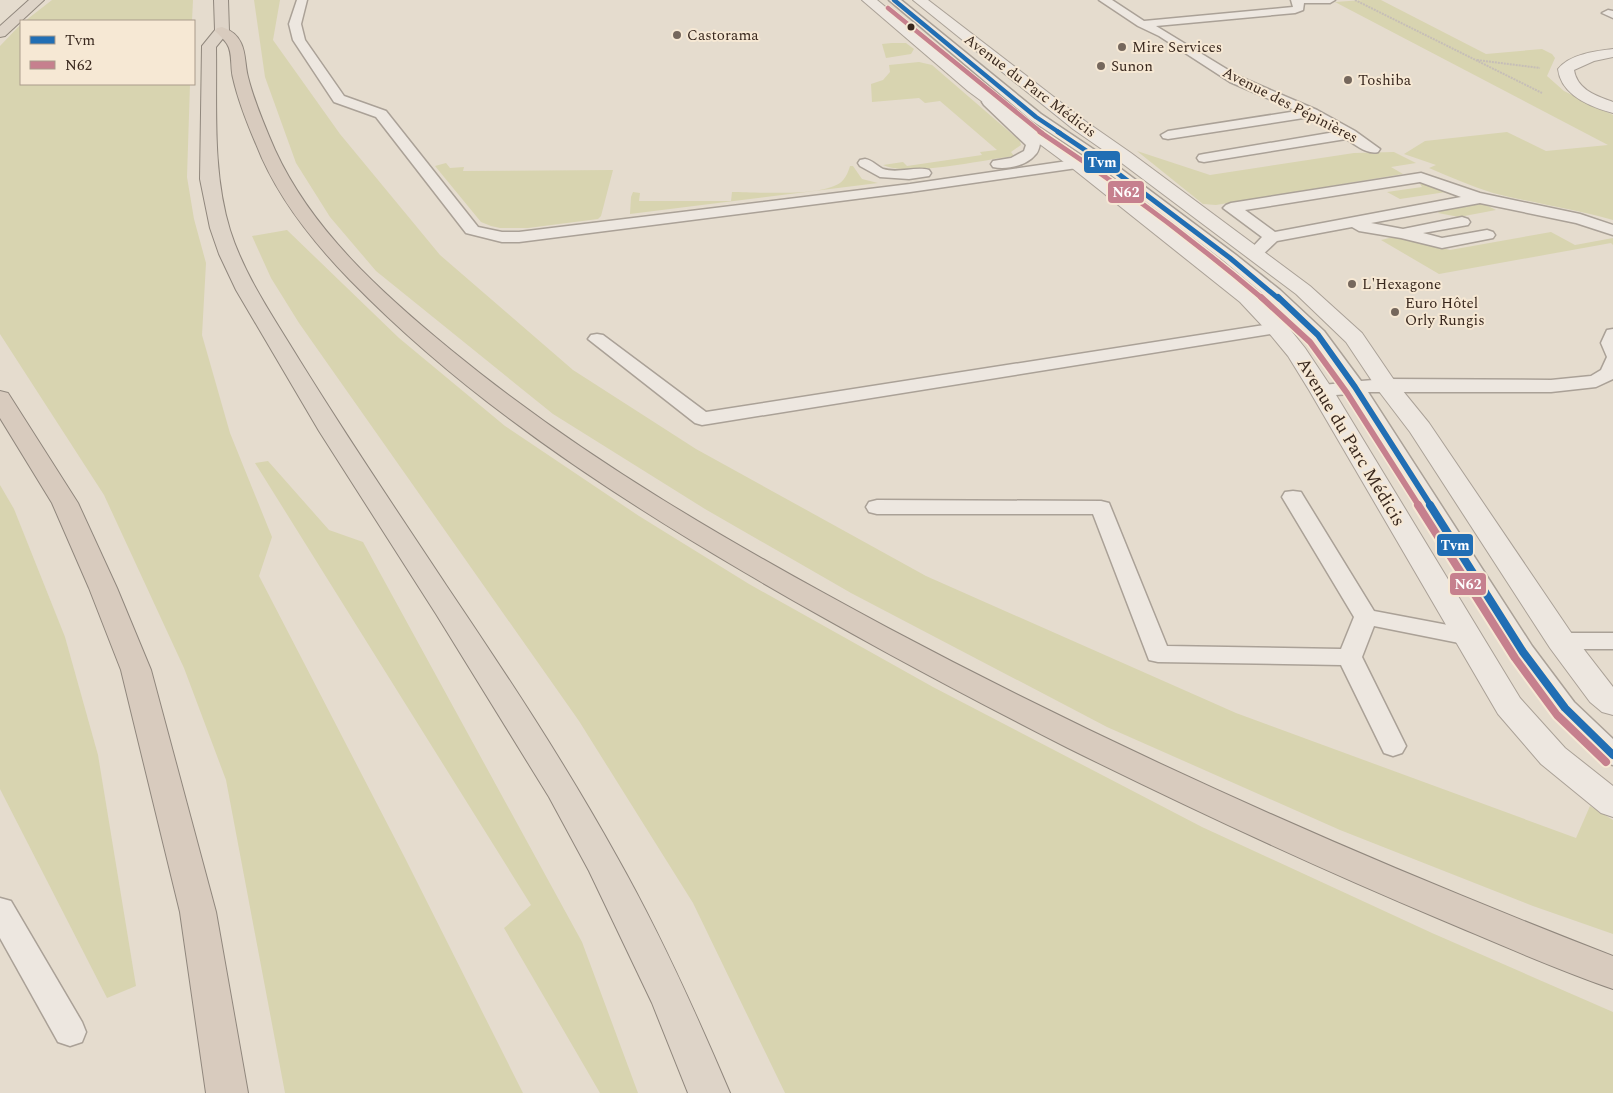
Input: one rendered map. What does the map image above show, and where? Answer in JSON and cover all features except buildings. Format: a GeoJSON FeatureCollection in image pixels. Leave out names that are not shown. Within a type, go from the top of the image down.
{"type":"FeatureCollection","features":[{"type":"Feature","properties":{"kind":"highway"},"geometry":{"type":"LineString","coordinates":[[0,33],[37,0]]}},
{"type":"Feature","properties":{"kind":"highway"},"geometry":{"type":"LineString","coordinates":[[220,22],[234,43],[241,80],[269,155],[296,203],[318,234],[386,304],[430,344],[501,400],[606,476],[688,528],[769,575],[937,668],[1022,711],[1334,858],[1613,974]]}},
{"type":"Feature","properties":{"kind":"highway"},"geometry":{"type":"LineString","coordinates":[[220,22],[209,46],[209,179],[220,228],[229,254],[246,290],[331,431],[451,614],[562,790],[606,869],[672,1003],[709,1093]]}},
{"type":"Feature","properties":{"kind":"highway"},"geometry":{"type":"LineString","coordinates":[[0,398],[65,503],[104,588],[136,670],[198,912],[226,1093]]}},
{"type":"Feature","properties":{"kind":"street","name":"Avenue du Parc Médicis"},"geometry":{"type":"LineString","coordinates":[[869,0],[974,88],[1089,162],[1247,298],[1276,328],[1297,353],[1321,390],[1469,637],[1508,706],[1553,756],[1613,804]]}},
{"type":"Feature","properties":{"kind":"street","name":"Avenue du Parc Médicis"},"geometry":{"type":"LineString","coordinates":[[920,0],[1079,125],[1125,156],[1303,290],[1354,338],[1386,386],[1420,428],[1561,641],[1601,694],[1613,704]]}},
{"type":"Feature","properties":{"kind":"street"},"geometry":{"type":"LineString","coordinates":[[1613,53],[1588,57],[1574,62],[1566,69],[1569,82],[1579,92],[1613,108]]}},
{"type":"Feature","properties":{"kind":"lane"},"geometry":{"type":"LineString","coordinates":[[302,0],[295,24],[299,40],[339,99],[382,114],[472,230],[502,236],[520,237],[910,188],[1125,156]]}},
{"type":"Feature","properties":{"kind":"lane"},"geometry":{"type":"LineString","coordinates":[[894,0],[1089,162],[1230,258],[1274,294],[1318,335],[1355,387],[1523,652],[1565,708],[1613,755]]}},
{"type":"Feature","properties":{"kind":"lane","name":"Avenue des Pépinières"},"geometry":{"type":"LineString","coordinates":[[1104,0],[1142,24],[1163,34],[1234,79],[1312,113],[1373,149]]}},
{"type":"Feature","properties":{"kind":"lane"},"geometry":{"type":"LineString","coordinates":[[1142,24],[1296,10],[1299,8],[1297,0],[1330,0]]}},
{"type":"Feature","properties":{"kind":"lane"},"geometry":{"type":"LineString","coordinates":[[865,163],[880,174],[909,175],[1015,162],[1030,153],[1034,144],[974,88]]}},
{"type":"Feature","properties":{"kind":"lane"},"geometry":{"type":"LineString","coordinates":[[1168,135],[1312,113]]}},
{"type":"Feature","properties":{"kind":"lane"},"geometry":{"type":"LineString","coordinates":[[1204,158],[1350,134]]}},
{"type":"Feature","properties":{"kind":"lane"},"geometry":{"type":"LineString","coordinates":[[1272,237],[1231,208],[1421,177],[1480,198],[1580,219],[1613,230]]}},
{"type":"Feature","properties":{"kind":"lane"},"geometry":{"type":"LineString","coordinates":[[1254,254],[1272,237],[1480,198]]}},
{"type":"Feature","properties":{"kind":"lane"},"geometry":{"type":"LineString","coordinates":[[1515,212],[1533,210]]}},
{"type":"Feature","properties":{"kind":"lane"},"geometry":{"type":"LineString","coordinates":[[1541,225],[1580,219]]}},
{"type":"Feature","properties":{"kind":"lane"},"geometry":{"type":"LineString","coordinates":[[1401,233],[1462,222]]}},
{"type":"Feature","properties":{"kind":"lane"},"geometry":{"type":"LineString","coordinates":[[1343,224],[1401,233],[1442,243],[1487,235]]}},
{"type":"Feature","properties":{"kind":"lane"},"geometry":{"type":"LineString","coordinates":[[597,340],[702,419],[1276,328]]}},
{"type":"Feature","properties":{"kind":"lane"},"geometry":{"type":"LineString","coordinates":[[1613,334],[1610,343],[1613,353]]}},
{"type":"Feature","properties":{"kind":"lane"},"geometry":{"type":"LineString","coordinates":[[1321,390],[1386,386],[1551,386],[1596,381],[1609,373],[1613,360]]}},
{"type":"Feature","properties":{"kind":"lane"},"geometry":{"type":"LineString","coordinates":[[1293,497],[1366,617],[1469,637]]}},
{"type":"Feature","properties":{"kind":"lane"},"geometry":{"type":"LineString","coordinates":[[877,507],[1101,508],[1158,654],[1350,658]]}},
{"type":"Feature","properties":{"kind":"lane"},"geometry":{"type":"LineString","coordinates":[[1366,617],[1350,658],[1393,746]]}},
{"type":"Feature","properties":{"kind":"lane"},"geometry":{"type":"LineString","coordinates":[[1561,641],[1613,641]]}},
{"type":"Feature","properties":{"kind":"lane"},"geometry":{"type":"LineString","coordinates":[[0,910],[70,1032]]}},
{"type":"Feature","properties":{"kind":"path"},"geometry":{"type":"LineString","coordinates":[[1355,0],[1474,59],[1566,72]]}},
{"type":"Feature","properties":{"kind":"shaded area"},"geometry":{"type":"Polygon","coordinates":[[[52,0],[193,0],[192,20],[26,20],[52,0]]]}},
{"type":"Feature","properties":{"kind":"shaded area"},"geometry":{"type":"Polygon","coordinates":[[[254,0],[280,0],[273,40],[340,134],[440,255],[573,370],[696,449],[926,576],[1236,713],[1576,838],[1590,806],[1613,820],[1613,934],[1533,906],[1340,830],[1107,727],[851,593],[705,509],[553,414],[376,271],[330,217],[296,163],[265,77],[254,0]]]}},
{"type":"Feature","properties":{"kind":"shaded area"},"geometry":{"type":"Polygon","coordinates":[[[1381,0],[1486,54],[1542,49],[1552,54],[1555,58],[1547,76],[1564,91],[1613,115],[1613,220],[1493,193],[1429,168],[1436,165],[1404,154],[1425,141],[1507,132],[1546,151],[1608,145],[1335,2],[1381,0]]]}},
{"type":"Feature","properties":{"kind":"shaded area"},"geometry":{"type":"Polygon","coordinates":[[[20,25],[20,85],[190,85],[187,177],[194,219],[206,263],[202,335],[230,433],[272,537],[259,576],[405,858],[523,1093],[285,1093],[226,780],[184,668],[104,495],[0,334],[0,46],[20,25]]]}},
{"type":"Feature","properties":{"kind":"shaded area"},"geometry":{"type":"Polygon","coordinates":[[[906,43],[914,49],[911,54],[886,58],[882,44],[906,43]]]}},
{"type":"Feature","properties":{"kind":"shaded area"},"geometry":{"type":"Polygon","coordinates":[[[919,62],[932,65],[1020,141],[1021,145],[1011,152],[1014,156],[928,168],[895,168],[883,165],[903,162],[907,166],[982,155],[980,152],[997,150],[940,101],[925,103],[919,98],[872,102],[871,84],[883,80],[890,72],[889,65],[919,62]]]}},
{"type":"Feature","properties":{"kind":"shaded area"},"geometry":{"type":"Polygon","coordinates":[[[1137,151],[1210,175],[1354,153],[1394,152],[1416,163],[1391,167],[1403,174],[1216,205],[1203,204],[1137,151]]]}},
{"type":"Feature","properties":{"kind":"shaded area"},"geometry":{"type":"Polygon","coordinates":[[[446,163],[450,168],[464,167],[463,171],[613,170],[601,216],[598,219],[528,228],[500,228],[481,222],[435,166],[446,163]]]}},
{"type":"Feature","properties":{"kind":"shaded area"},"geometry":{"type":"Polygon","coordinates":[[[850,166],[853,166],[862,179],[878,183],[630,214],[633,192],[640,193],[639,201],[731,201],[732,192],[788,193],[830,187],[842,181],[850,166]]]}},
{"type":"Feature","properties":{"kind":"shaded area"},"geometry":{"type":"Polygon","coordinates":[[[1420,184],[1446,192],[1400,199],[1387,192],[1422,187],[1420,184]]]}},
{"type":"Feature","properties":{"kind":"shaded area"},"geometry":{"type":"Polygon","coordinates":[[[1482,203],[1496,210],[1459,217],[1438,213],[1441,210],[1482,203]]]}},
{"type":"Feature","properties":{"kind":"shaded area"},"geometry":{"type":"Polygon","coordinates":[[[287,230],[399,338],[505,426],[639,516],[749,584],[933,687],[1202,827],[1432,933],[1613,1012],[1613,1093],[785,1093],[693,903],[579,721],[299,323],[271,278],[252,236],[287,230]]]}},
{"type":"Feature","properties":{"kind":"shaded area"},"geometry":{"type":"Polygon","coordinates":[[[1551,232],[1575,245],[1613,238],[1613,245],[1611,243],[1439,274],[1381,240],[1398,236],[1450,250],[1551,232]]]}},
{"type":"Feature","properties":{"kind":"shaded area"},"geometry":{"type":"Polygon","coordinates":[[[268,461],[329,530],[363,542],[582,942],[638,1093],[600,1093],[504,928],[531,905],[255,463],[268,461]]]}},
{"type":"Feature","properties":{"kind":"shaded area"},"geometry":{"type":"Polygon","coordinates":[[[0,485],[14,509],[65,637],[98,755],[136,986],[107,998],[0,789],[0,485]]]}},
{"type":"Feature","properties":{"kind":"transit line","name":"Tvm"},"geometry":{"type":"LineString","coordinates":[[894,0],[1036,117],[1100,160],[1230,258],[1274,294],[1318,335],[1355,387],[1523,652],[1565,708],[1613,755]]}},
{"type":"Feature","properties":{"kind":"transit line","name":"N62"},"geometry":{"type":"LineString","coordinates":[[888,8],[1030,125],[1094,168],[1224,266],[1310,342],[1347,393],[1515,658],[1557,715],[1606,762]]}},
{"type":"Feature","properties":{"kind":"place","name":"Castorama"},"geometry":{"type":"Point","coordinates":[677,35]}},
{"type":"Feature","properties":{"kind":"place","name":"Mire Services"},"geometry":{"type":"Point","coordinates":[1122,47]}},
{"type":"Feature","properties":{"kind":"place","name":"Sunon"},"geometry":{"type":"Point","coordinates":[1101,66]}},
{"type":"Feature","properties":{"kind":"place","name":"Toshiba"},"geometry":{"type":"Point","coordinates":[1348,80]}},
{"type":"Feature","properties":{"kind":"place","name":"L'Hexagone"},"geometry":{"type":"Point","coordinates":[1352,284]}},
{"type":"Feature","properties":{"kind":"place","name":"Euro Hôtel Orly Rungis"},"geometry":{"type":"Point","coordinates":[1395,312]}}]}
